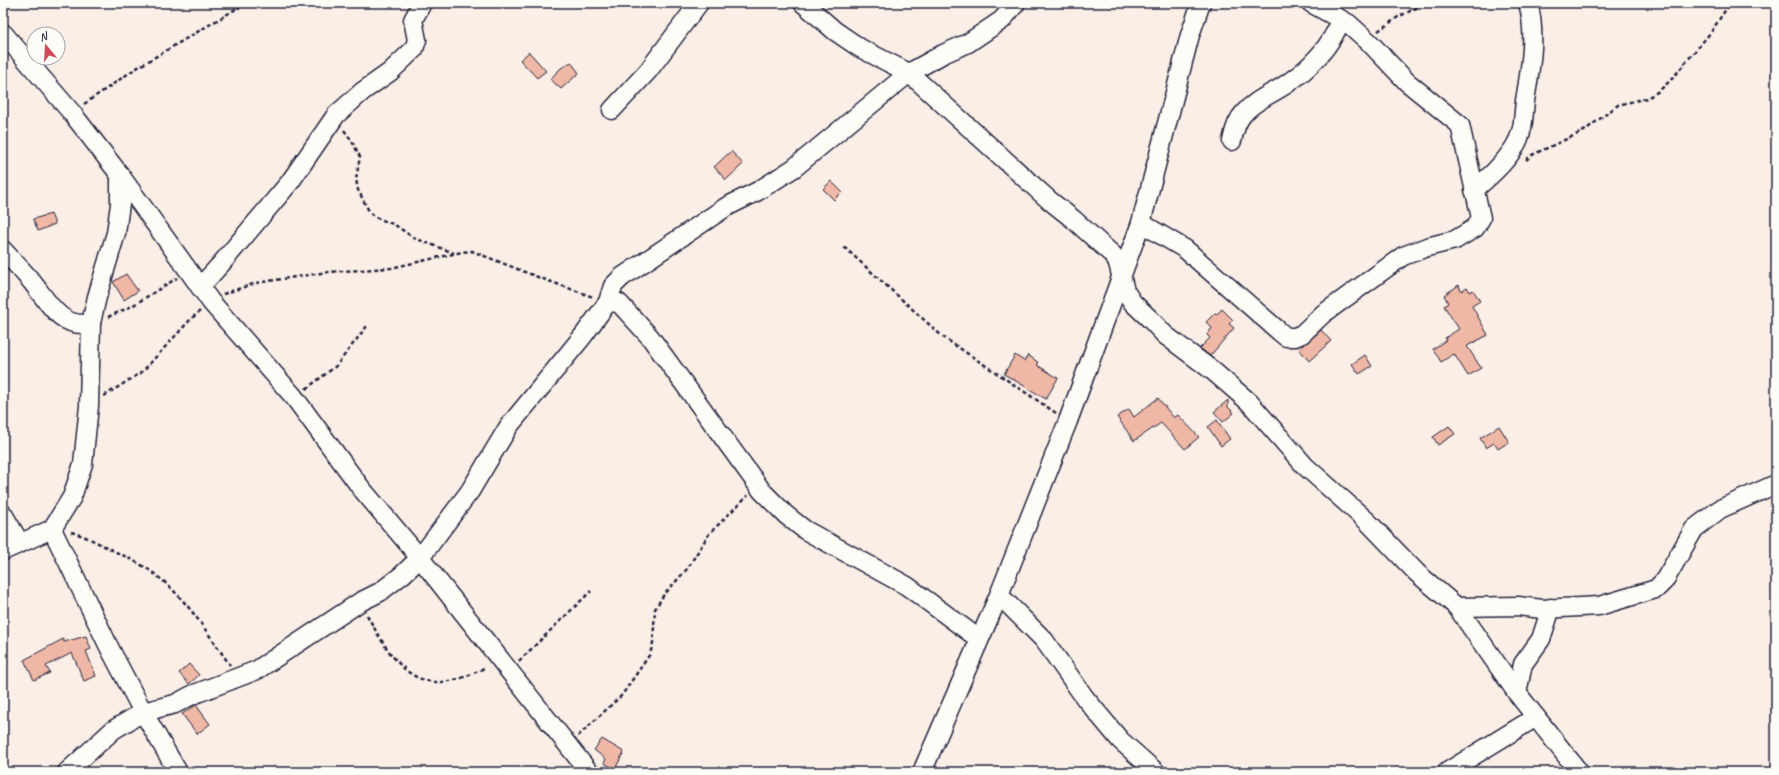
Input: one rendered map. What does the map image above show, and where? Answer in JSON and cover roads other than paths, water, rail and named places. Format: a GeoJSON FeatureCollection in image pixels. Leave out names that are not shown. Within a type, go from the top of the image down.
{"type":"FeatureCollection","features":[{"type":"Feature","properties":{"kind":"street"},"geometry":{"type":"LineString","coordinates":[[200,287],[290,182],[336,116],[362,92],[390,72],[414,49],[417,40],[413,20],[422,3]]}},
{"type":"Feature","properties":{"kind":"street"},"geometry":{"type":"LineString","coordinates":[[612,110],[648,71],[699,3]]}},
{"type":"Feature","properties":{"kind":"street"},"geometry":{"type":"LineString","coordinates":[[803,3],[835,31],[860,48],[909,73],[1049,200],[1108,250],[1118,263],[1125,291],[1132,303],[1151,320],[1164,335],[1213,371],[1249,402],[1304,466],[1368,522],[1417,573],[1457,607],[1517,693],[1579,772]]}},
{"type":"Feature","properties":{"kind":"street"},"geometry":{"type":"LineString","coordinates":[[67,772],[114,730],[143,712],[175,704],[257,670],[360,602],[392,583],[420,558],[470,492],[509,426],[555,371],[608,302],[614,286],[622,277],[726,207],[758,191],[794,168],[909,73],[943,54],[968,43],[1002,20],[1016,3]]}},
{"type":"Feature","properties":{"kind":"street"},"geometry":{"type":"LineString","coordinates":[[922,772],[999,595],[1068,422],[1122,276],[1141,223],[1190,35],[1201,3]]}},
{"type":"Feature","properties":{"kind":"street"},"geometry":{"type":"LineString","coordinates":[[1474,190],[1495,172],[1514,147],[1524,122],[1532,51],[1532,16],[1528,3]]}},
{"type":"Feature","properties":{"kind":"street"},"geometry":{"type":"LineString","coordinates":[[1141,223],[1185,249],[1286,337],[1295,337],[1302,334],[1323,314],[1403,256],[1427,247],[1455,240],[1475,228],[1480,218],[1460,126],[1407,82],[1369,42],[1349,24],[1341,20],[1323,5]]}},
{"type":"Feature","properties":{"kind":"street"},"geometry":{"type":"LineString","coordinates":[[1232,141],[1238,121],[1244,112],[1288,83],[1311,64],[1337,32],[1341,20]]}},
{"type":"Feature","properties":{"kind":"street"},"geometry":{"type":"LineString","coordinates":[[3,32],[72,113],[120,175],[210,302],[294,397],[361,488],[506,664],[589,772]]}},
{"type":"Feature","properties":{"kind":"street"},"geometry":{"type":"LineString","coordinates":[[3,551],[52,528],[72,496],[83,464],[89,406],[92,323],[97,296],[116,233],[120,204],[120,175]]}},
{"type":"Feature","properties":{"kind":"street"},"geometry":{"type":"LineString","coordinates":[[3,250],[33,283],[48,304],[65,319],[82,325],[92,323]]}},
{"type":"Feature","properties":{"kind":"street"},"geometry":{"type":"LineString","coordinates":[[608,302],[619,303],[650,337],[762,491],[786,515],[804,530],[907,586],[979,638]]}},
{"type":"Feature","properties":{"kind":"street"},"geometry":{"type":"LineString","coordinates":[[1457,607],[1551,608],[1599,606],[1656,589],[1664,581],[1694,529],[1720,509],[1776,484]]}},
{"type":"Feature","properties":{"kind":"street"},"geometry":{"type":"LineString","coordinates":[[3,514],[20,543]]}},
{"type":"Feature","properties":{"kind":"street"},"geometry":{"type":"LineString","coordinates":[[52,528],[110,649],[143,712],[178,772]]}},
{"type":"Feature","properties":{"kind":"street"},"geometry":{"type":"LineString","coordinates":[[999,595],[1044,640],[1085,698],[1120,740],[1156,772]]}},
{"type":"Feature","properties":{"kind":"street"},"geometry":{"type":"LineString","coordinates":[[1517,693],[1523,664],[1541,638],[1551,608]]}},
{"type":"Feature","properties":{"kind":"street"},"geometry":{"type":"LineString","coordinates":[[1447,772],[1536,717]]}}]}
